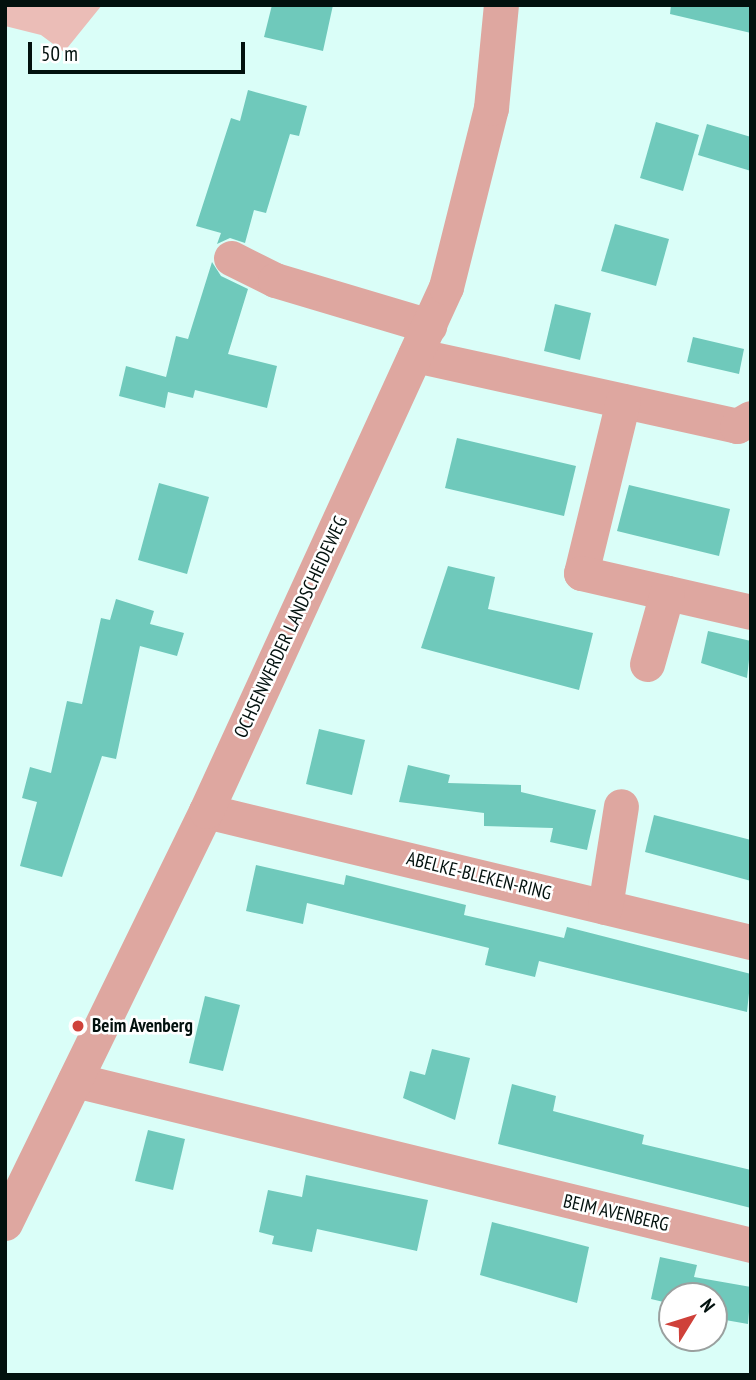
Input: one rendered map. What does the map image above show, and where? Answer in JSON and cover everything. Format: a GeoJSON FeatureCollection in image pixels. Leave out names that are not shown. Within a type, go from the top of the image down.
{"type":"FeatureCollection","features":[{"type":"Feature","properties":{"kind":"street","name":"OCHSENWERDER LANDSCHEIDEWEG"},"geometry":{"type":"LineString","coordinates":[[5,1223],[206,811],[446,288],[491,108],[501,5]]}},
{"type":"Feature","properties":{"kind":"street"},"geometry":{"type":"LineString","coordinates":[[231,258],[275,280],[422,341],[623,401],[737,426],[751,418]]}},
{"type":"Feature","properties":{"kind":"street"},"geometry":{"type":"LineString","coordinates":[[623,401],[582,573],[751,612]]}},
{"type":"Feature","properties":{"kind":"street"},"geometry":{"type":"LineString","coordinates":[[647,664],[667,593]]}},
{"type":"Feature","properties":{"kind":"street"},"geometry":{"type":"LineString","coordinates":[[605,907],[621,806]]}},
{"type":"Feature","properties":{"kind":"street","name":"ABELKE-BLEKEN-RING"},"geometry":{"type":"LineString","coordinates":[[206,811],[751,942]]}},
{"type":"Feature","properties":{"kind":"street","name":"BEIM AVENBERG"},"geometry":{"type":"LineString","coordinates":[[75,1080],[751,1245]]}},
{"type":"Feature","properties":{"kind":"shaded area"},"geometry":{"type":"Polygon","coordinates":[[[5,5],[102,5],[64,52],[41,35],[5,26],[5,5]]]}},
{"type":"Feature","properties":{"kind":"building"},"geometry":{"type":"Polygon","coordinates":[[[272,5],[333,5],[323,51],[264,37],[272,5]]]}},
{"type":"Feature","properties":{"kind":"building"},"geometry":{"type":"Polygon","coordinates":[[[671,5],[751,5],[751,33],[670,14],[671,5]]]}},
{"type":"Feature","properties":{"kind":"building"},"geometry":{"type":"Polygon","coordinates":[[[248,90],[307,106],[299,136],[290,134],[266,213],[254,210],[245,243],[230,238],[217,244],[221,233],[196,226],[231,118],[240,121],[248,90]]]}},
{"type":"Feature","properties":{"kind":"building"},"geometry":{"type":"Polygon","coordinates":[[[656,122],[699,135],[683,191],[640,178],[656,122]]]}},
{"type":"Feature","properties":{"kind":"building"},"geometry":{"type":"Polygon","coordinates":[[[707,124],[751,137],[751,171],[698,155],[707,124]]]}},
{"type":"Feature","properties":{"kind":"building"},"geometry":{"type":"Polygon","coordinates":[[[615,224],[669,239],[656,286],[601,271],[615,224]]]}},
{"type":"Feature","properties":{"kind":"building"},"geometry":{"type":"Polygon","coordinates":[[[212,262],[221,276],[248,289],[228,354],[277,366],[267,408],[195,390],[193,398],[168,392],[165,408],[119,396],[126,366],[166,377],[176,336],[188,339],[212,262]]]}},
{"type":"Feature","properties":{"kind":"building"},"geometry":{"type":"Polygon","coordinates":[[[555,304],[591,313],[580,360],[544,351],[555,304]]]}},
{"type":"Feature","properties":{"kind":"building"},"geometry":{"type":"Polygon","coordinates":[[[693,337],[744,349],[739,374],[687,362],[693,337]]]}},
{"type":"Feature","properties":{"kind":"building"},"geometry":{"type":"Polygon","coordinates":[[[457,438],[576,466],[564,516],[445,488],[457,438]]]}},
{"type":"Feature","properties":{"kind":"building"},"geometry":{"type":"Polygon","coordinates":[[[159,483],[209,497],[187,574],[138,560],[159,483]]]}},
{"type":"Feature","properties":{"kind":"building"},"geometry":{"type":"Polygon","coordinates":[[[629,485],[730,509],[719,556],[617,531],[629,485]]]}},
{"type":"Feature","properties":{"kind":"building"},"geometry":{"type":"Polygon","coordinates":[[[448,566],[495,577],[488,609],[593,633],[579,690],[421,648],[448,566]]]}},
{"type":"Feature","properties":{"kind":"building"},"geometry":{"type":"Polygon","coordinates":[[[116,599],[154,611],[150,624],[184,633],[177,656],[140,646],[116,759],[102,756],[62,877],[20,866],[37,802],[22,798],[30,767],[51,773],[67,701],[82,704],[101,618],[110,620],[116,599]]]}},
{"type":"Feature","properties":{"kind":"building"},"geometry":{"type":"Polygon","coordinates":[[[708,631],[751,641],[747,678],[701,663],[708,631]]]}},
{"type":"Feature","properties":{"kind":"building"},"geometry":{"type":"Polygon","coordinates":[[[319,729],[365,740],[352,795],[306,784],[319,729]]]}},
{"type":"Feature","properties":{"kind":"building"},"geometry":{"type":"Polygon","coordinates":[[[408,765],[450,775],[448,783],[521,785],[521,792],[596,810],[587,850],[550,842],[553,828],[484,826],[484,813],[399,802],[408,765]]]}},
{"type":"Feature","properties":{"kind":"building"},"geometry":{"type":"Polygon","coordinates":[[[654,815],[751,840],[751,881],[645,852],[654,815]]]}},
{"type":"Feature","properties":{"kind":"building"},"geometry":{"type":"Polygon","coordinates":[[[256,865],[344,885],[346,875],[466,905],[464,915],[564,938],[567,927],[751,974],[747,1012],[539,961],[535,977],[485,965],[489,948],[307,903],[303,924],[246,911],[256,865]]]}},
{"type":"Feature","properties":{"kind":"building"},"geometry":{"type":"Polygon","coordinates":[[[205,996],[240,1005],[223,1071],[189,1063],[205,996]]]}},
{"type":"Feature","properties":{"kind":"building"},"geometry":{"type":"Polygon","coordinates":[[[432,1049],[470,1058],[455,1120],[403,1098],[410,1071],[425,1075],[432,1049]]]}},
{"type":"Feature","properties":{"kind":"building"},"geometry":{"type":"Polygon","coordinates":[[[512,1084],[556,1096],[553,1111],[644,1135],[642,1144],[751,1170],[751,1208],[498,1144],[512,1084]]]}},
{"type":"Feature","properties":{"kind":"building"},"geometry":{"type":"Polygon","coordinates":[[[148,1130],[185,1139],[173,1190],[135,1181],[148,1130]]]}},
{"type":"Feature","properties":{"kind":"building"},"geometry":{"type":"Polygon","coordinates":[[[306,1175],[428,1200],[417,1251],[317,1229],[312,1252],[272,1244],[274,1236],[259,1232],[268,1190],[302,1197],[306,1175]]]}},
{"type":"Feature","properties":{"kind":"building"},"geometry":{"type":"Polygon","coordinates":[[[492,1222],[589,1247],[577,1303],[480,1275],[492,1222]]]}},
{"type":"Feature","properties":{"kind":"building"},"geometry":{"type":"Polygon","coordinates":[[[660,1257],[697,1265],[694,1277],[722,1282],[658,1282],[658,1301],[651,1299],[660,1257]]]}},
{"type":"Feature","properties":{"kind":"building"},"geometry":{"type":"Polygon","coordinates":[[[728,1283],[751,1287],[748,1324],[728,1320],[728,1283]]]}},
{"type":"Feature","properties":{"kind":"place","name":"Beim Avenberg"},"geometry":{"type":"Point","coordinates":[78,1026]}}]}
